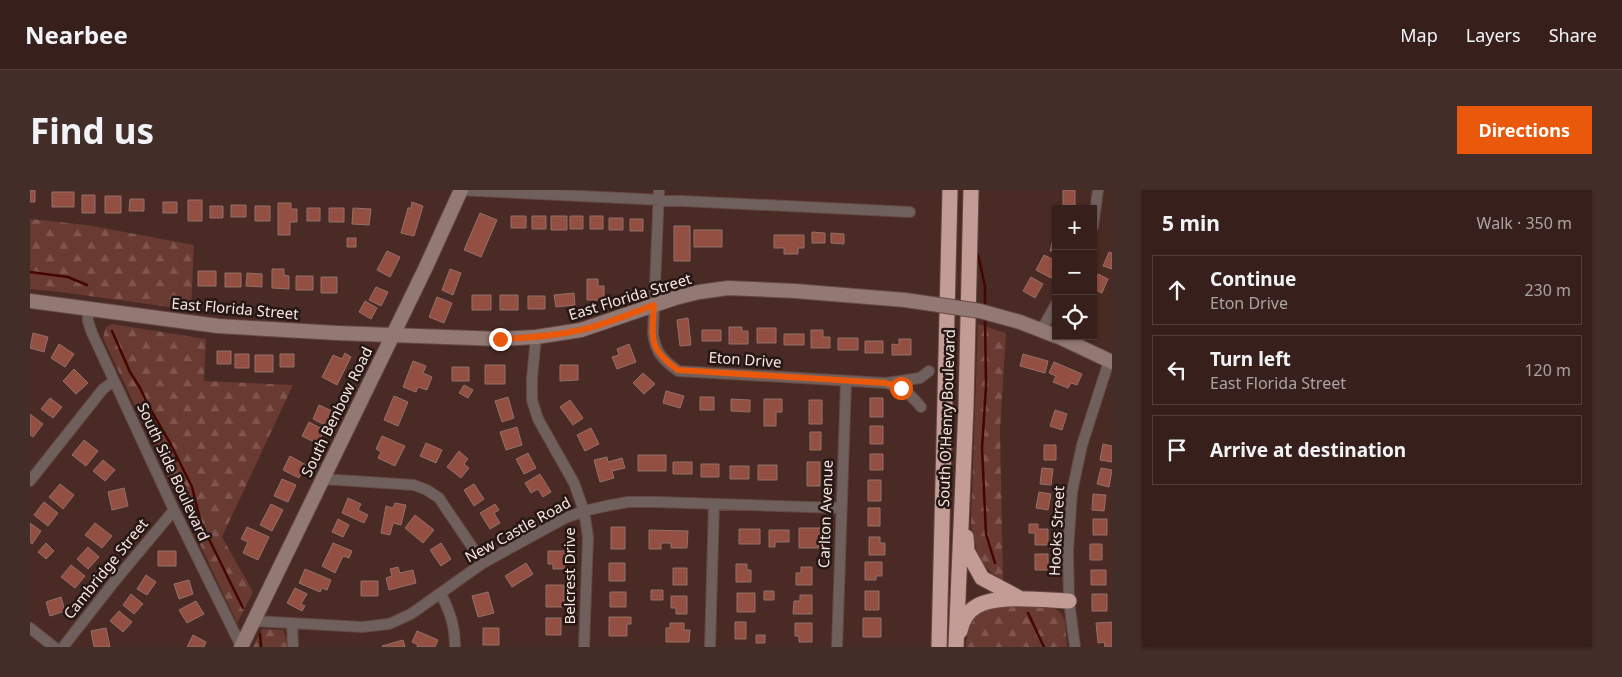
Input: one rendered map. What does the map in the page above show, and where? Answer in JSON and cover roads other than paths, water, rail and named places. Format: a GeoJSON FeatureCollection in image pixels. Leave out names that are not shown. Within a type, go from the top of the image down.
{"type":"FeatureCollection","features":[{"type":"Feature","properties":{"kind":"highway","name":"South O'Henry Boulevard"},"geometry":{"type":"LineString","coordinates":[[939,647],[950,190]]}},
{"type":"Feature","properties":{"kind":"highway","name":"South O'Henry Boulevard"},"geometry":{"type":"LineString","coordinates":[[956,647],[971,190]]}},
{"type":"Feature","properties":{"kind":"highway"},"geometry":{"type":"LineString","coordinates":[[962,500],[967,551],[982,578],[1021,599]]}},
{"type":"Feature","properties":{"kind":"highway"},"geometry":{"type":"LineString","coordinates":[[956,647],[961,627],[967,615],[977,606],[987,602],[1021,599],[1069,601]]}},
{"type":"Feature","properties":{"kind":"main road","name":"South Benbow Road"},"geometry":{"type":"LineString","coordinates":[[241,647],[425,269],[460,190]]}},
{"type":"Feature","properties":{"kind":"main road","name":"East Florida Street"},"geometry":{"type":"LineString","coordinates":[[30,301],[218,326],[500,339],[536,337],[582,330],[654,305],[699,292],[728,288],[794,290],[905,300],[971,309],[1020,322],[1052,334]]}},
{"type":"Feature","properties":{"kind":"main road","name":"East Florida Street"},"geometry":{"type":"LineString","coordinates":[[1064,340],[1111,362]]}},
{"type":"Feature","properties":{"kind":"street"},"geometry":{"type":"LineString","coordinates":[[460,190],[658,195],[910,212]]}},
{"type":"Feature","properties":{"kind":"street"},"geometry":{"type":"LineString","coordinates":[[1096,205],[1098,190]]}},
{"type":"Feature","properties":{"kind":"street","name":"Eton Drive"},"geometry":{"type":"LineString","coordinates":[[658,195],[653,334],[655,349],[665,361],[678,370],[886,383],[920,378],[929,371]]}},
{"type":"Feature","properties":{"kind":"street","name":"South Side Boulevard"},"geometry":{"type":"LineString","coordinates":[[87,308],[88,321],[92,333],[174,510],[241,647]]}},
{"type":"Feature","properties":{"kind":"street"},"geometry":{"type":"LineString","coordinates":[[1042,330],[1052,311]]}},
{"type":"Feature","properties":{"kind":"street","name":"Belcrest Drive"},"geometry":{"type":"LineString","coordinates":[[536,337],[532,400],[538,419],[574,483],[584,511],[588,537],[584,647]]}},
{"type":"Feature","properties":{"kind":"street","name":"Hooks Street"},"geometry":{"type":"LineString","coordinates":[[1075,647],[1069,601],[1068,551],[1072,492],[1082,445],[1111,362]]}},
{"type":"Feature","properties":{"kind":"street"},"geometry":{"type":"LineString","coordinates":[[30,481],[103,389],[114,381]]}},
{"type":"Feature","properties":{"kind":"street","name":"Carlton Avenue"},"geometry":{"type":"LineString","coordinates":[[837,647],[846,381]]}},
{"type":"Feature","properties":{"kind":"street","name":"Eton Drive"},"geometry":{"type":"LineString","coordinates":[[886,383],[901,388],[912,396],[921,408]]}},
{"type":"Feature","properties":{"kind":"street"},"geometry":{"type":"LineString","coordinates":[[323,479],[408,484],[427,490],[439,498],[484,563]]}},
{"type":"Feature","properties":{"kind":"street","name":"New Castle Road"},"geometry":{"type":"LineString","coordinates":[[254,621],[362,627],[389,624],[411,614],[484,563],[565,518],[584,511],[628,502],[841,508]]}},
{"type":"Feature","properties":{"kind":"street"},"geometry":{"type":"LineString","coordinates":[[710,647],[714,504]]}},
{"type":"Feature","properties":{"kind":"street","name":"Cambridge Street"},"geometry":{"type":"LineString","coordinates":[[63,647],[174,510]]}},
{"type":"Feature","properties":{"kind":"street"},"geometry":{"type":"LineString","coordinates":[[441,594],[451,614],[455,647]]}},
{"type":"Feature","properties":{"kind":"street"},"geometry":{"type":"LineString","coordinates":[[292,624],[292,647]]}},
{"type":"Feature","properties":{"kind":"street"},"geometry":{"type":"LineString","coordinates":[[30,628],[54,647]]}},
{"type":"Feature","properties":{"kind":"waterway"},"geometry":{"type":"LineString","coordinates":[[978,255],[985,286],[985,308]]}},
{"type":"Feature","properties":{"kind":"waterway"},"geometry":{"type":"LineString","coordinates":[[30,272],[68,277],[87,285]]}},
{"type":"Feature","properties":{"kind":"waterway"},"geometry":{"type":"LineString","coordinates":[[985,318],[986,387],[982,448],[986,534],[995,563]]}},
{"type":"Feature","properties":{"kind":"waterway"},"geometry":{"type":"LineString","coordinates":[[112,331],[130,372],[170,443],[192,487],[201,523],[243,608]]}},
{"type":"Feature","properties":{"kind":"waterway"},"geometry":{"type":"LineString","coordinates":[[1028,613],[1044,647]]}},
{"type":"Feature","properties":{"kind":"waterway"},"geometry":{"type":"LineString","coordinates":[[260,634],[261,647]]}}]}
